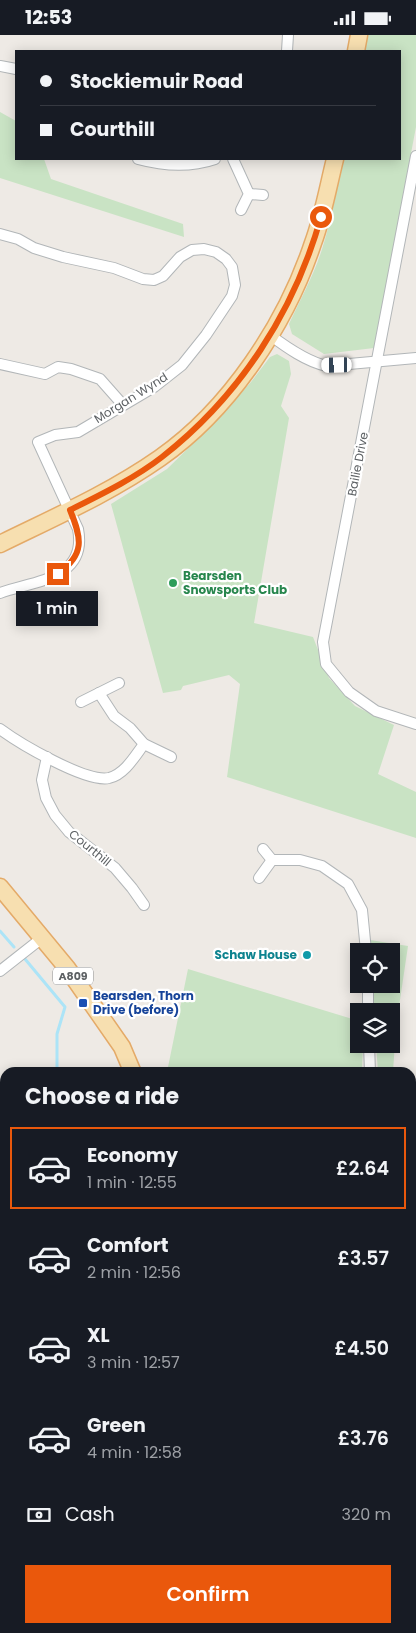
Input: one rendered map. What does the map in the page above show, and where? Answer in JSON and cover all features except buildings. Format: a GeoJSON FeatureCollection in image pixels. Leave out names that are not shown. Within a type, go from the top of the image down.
{"type":"FeatureCollection","features":[{"type":"Feature","properties":{"kind":"main road"},"geometry":{"type":"LineString","coordinates":[[356,50],[359,35]]}},
{"type":"Feature","properties":{"kind":"main road"},"geometry":{"type":"LineString","coordinates":[[0,543],[118,485],[154,462],[194,430],[216,408],[243,376],[287,305],[314,243],[334,160]]}},
{"type":"Feature","properties":{"kind":"main road","name":"A809"},"geometry":{"type":"LineString","coordinates":[[0,887],[67,968],[122,1047],[130,1067]]}},
{"type":"Feature","properties":{"kind":"street"},"geometry":{"type":"LineString","coordinates":[[287,50],[288,35]]}},
{"type":"Feature","properties":{"kind":"street"},"geometry":{"type":"LineString","coordinates":[[0,66],[15,69]]}},
{"type":"Feature","properties":{"kind":"street","name":"Bailie Drive"},"geometry":{"type":"LineString","coordinates":[[416,156],[323,642],[326,664],[349,692],[376,711],[416,724]]}},
{"type":"Feature","properties":{"kind":"street"},"geometry":{"type":"LineString","coordinates":[[144,160],[172,165],[194,164],[211,160]]}},
{"type":"Feature","properties":{"kind":"street"},"geometry":{"type":"LineString","coordinates":[[233,160],[249,194]]}},
{"type":"Feature","properties":{"kind":"street"},"geometry":{"type":"LineString","coordinates":[[249,194],[263,195]]}},
{"type":"Feature","properties":{"kind":"street"},"geometry":{"type":"LineString","coordinates":[[241,210],[249,194]]}},
{"type":"Feature","properties":{"kind":"street","name":"Morgan Wynd"},"geometry":{"type":"LineString","coordinates":[[0,234],[18,239],[34,248],[63,257],[114,268],[143,279],[154,280],[163,276],[180,257],[192,250],[204,249],[216,252],[226,259],[232,267],[235,285],[232,296],[206,335],[182,365],[154,387],[78,431],[55,435],[38,442],[70,510]]}},
{"type":"Feature","properties":{"kind":"street"},"geometry":{"type":"LineString","coordinates":[[270,335],[302,355],[321,364],[337,365],[416,358]]}},
{"type":"Feature","properties":{"kind":"street"},"geometry":{"type":"LineString","coordinates":[[0,363],[45,374],[58,367],[71,369],[100,379],[123,405]]}},
{"type":"Feature","properties":{"kind":"street"},"geometry":{"type":"LineString","coordinates":[[0,593],[39,583],[58,574],[69,566],[78,549],[80,537],[70,510]]}},
{"type":"Feature","properties":{"kind":"street"},"geometry":{"type":"LineString","coordinates":[[81,702],[119,683]]}},
{"type":"Feature","properties":{"kind":"street"},"geometry":{"type":"LineString","coordinates":[[98,693],[114,716],[130,727],[144,744],[171,757]]}},
{"type":"Feature","properties":{"kind":"street"},"geometry":{"type":"LineString","coordinates":[[0,729],[23,745],[46,757],[97,778],[108,778],[125,769],[144,744]]}},
{"type":"Feature","properties":{"kind":"street","name":"Courthill"},"geometry":{"type":"LineString","coordinates":[[46,757],[42,781],[46,798],[55,815],[69,831],[115,868],[144,905]]}},
{"type":"Feature","properties":{"kind":"street"},"geometry":{"type":"LineString","coordinates":[[263,849],[272,860]]}},
{"type":"Feature","properties":{"kind":"street"},"geometry":{"type":"LineString","coordinates":[[259,878],[272,860]]}},
{"type":"Feature","properties":{"kind":"street"},"geometry":{"type":"LineString","coordinates":[[272,860],[300,860],[322,866],[348,885],[362,910],[365,943]]}},
{"type":"Feature","properties":{"kind":"street"},"geometry":{"type":"LineString","coordinates":[[0,971],[42,938]]}},
{"type":"Feature","properties":{"kind":"street"},"geometry":{"type":"LineString","coordinates":[[369,1053],[370,1067]]}},
{"type":"Feature","properties":{"kind":"green space"},"geometry":{"type":"Polygon","coordinates":[[[367,35],[416,35],[416,127],[374,348],[324,354],[292,334],[289,324],[320,256],[332,213],[342,160],[401,160],[401,50],[364,50],[367,35]]]}},
{"type":"Feature","properties":{"kind":"green space"},"geometry":{"type":"Polygon","coordinates":[[[0,112],[15,120],[15,160],[44,160],[51,179],[183,224],[184,237],[0,178],[0,112]]]}},
{"type":"Feature","properties":{"kind":"green space"},"geometry":{"type":"Polygon","coordinates":[[[277,354],[289,361],[291,374],[281,406],[289,418],[254,623],[313,637],[329,678],[355,706],[394,725],[378,774],[416,792],[416,838],[227,777],[240,684],[229,675],[183,686],[181,690],[163,693],[111,504],[167,469],[214,423],[251,382],[270,357],[277,354]]]}},
{"type":"Feature","properties":{"kind":"green space"},"geometry":{"type":"Polygon","coordinates":[[[370,940],[389,943],[370,943],[370,940]]]}},
{"type":"Feature","properties":{"kind":"green space"},"geometry":{"type":"Polygon","coordinates":[[[400,945],[408,946],[400,1003],[374,1003],[373,993],[400,993],[400,945]]]}},
{"type":"Feature","properties":{"kind":"green space"},"geometry":{"type":"Polygon","coordinates":[[[188,969],[350,1018],[350,1053],[363,1053],[362,1067],[168,1067],[188,969]]]}},
{"type":"Feature","properties":{"kind":"green space"},"geometry":{"type":"Polygon","coordinates":[[[377,1053],[394,1053],[393,1067],[378,1067],[377,1053]]]}},
{"type":"Feature","properties":{"kind":"waterway"},"geometry":{"type":"LineString","coordinates":[[0,931],[14,947]]}},
{"type":"Feature","properties":{"kind":"waterway"},"geometry":{"type":"LineString","coordinates":[[25,959],[65,1007],[57,1034],[57,1067]]}},
{"type":"Feature","properties":{"kind":"place","name":"Bearsden Snowsports Club"},"geometry":{"type":"Point","coordinates":[173,583]}},
{"type":"Feature","properties":{"kind":"place","name":"Schaw House"},"geometry":{"type":"Point","coordinates":[307,955]}},
{"type":"Feature","properties":{"kind":"place","name":"Bearsden, Thorn Drive (before)"},"geometry":{"type":"Point","coordinates":[83,1003]}},
{"type":"Feature","properties":{"kind":"route"},"geometry":{"type":"LineString","coordinates":[[58,574],[69,566],[78,549],[80,537],[70,510],[118,485],[161,458],[216,408],[243,376],[287,305],[314,243],[321,217]]}}]}
